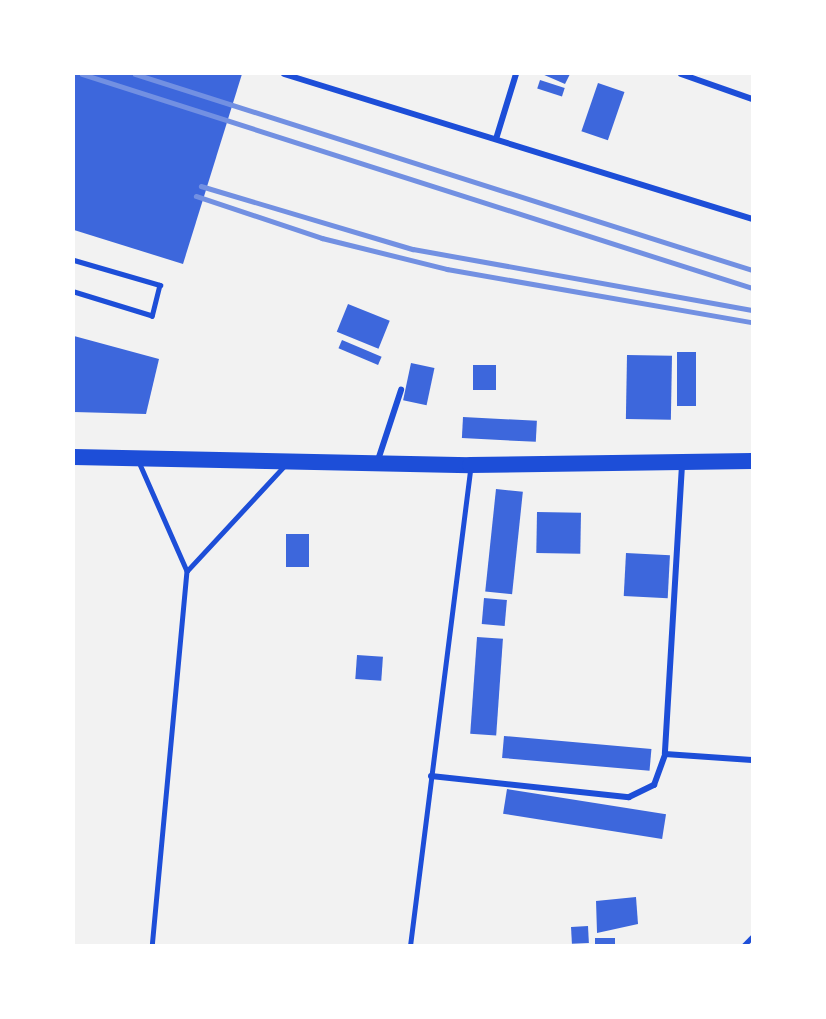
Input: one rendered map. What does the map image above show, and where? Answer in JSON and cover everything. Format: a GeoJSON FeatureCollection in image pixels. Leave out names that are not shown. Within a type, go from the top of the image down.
{"type":"FeatureCollection","features":[{"type":"Feature","properties":{"kind":"highway"},"geometry":{"type":"LineString","coordinates":[[74,457],[470,465],[753,461]]}},
{"type":"Feature","properties":{"kind":"street"},"geometry":{"type":"LineString","coordinates":[[284,74],[753,219]]}},
{"type":"Feature","properties":{"kind":"street"},"geometry":{"type":"LineString","coordinates":[[496,139],[516,74]]}},
{"type":"Feature","properties":{"kind":"street"},"geometry":{"type":"LineString","coordinates":[[681,74],[753,99]]}},
{"type":"Feature","properties":{"kind":"street"},"geometry":{"type":"LineString","coordinates":[[376,464],[401,390]]}},
{"type":"Feature","properties":{"kind":"street"},"geometry":{"type":"LineString","coordinates":[[432,776],[628,797],[654,785],[665,754],[682,461]]}},
{"type":"Feature","properties":{"kind":"street"},"geometry":{"type":"LineString","coordinates":[[665,754],[753,760]]}},
{"type":"Feature","properties":{"kind":"lane"},"geometry":{"type":"LineString","coordinates":[[74,260],[160,285],[152,315],[74,292]]}},
{"type":"Feature","properties":{"kind":"lane"},"geometry":{"type":"LineString","coordinates":[[139,460],[187,571],[152,945]]}},
{"type":"Feature","properties":{"kind":"lane"},"geometry":{"type":"LineString","coordinates":[[187,571],[287,463]]}},
{"type":"Feature","properties":{"kind":"lane"},"geometry":{"type":"LineString","coordinates":[[410,945],[470,465]]}},
{"type":"Feature","properties":{"kind":"lane"},"geometry":{"type":"LineString","coordinates":[[743,945],[753,937]]}},
{"type":"Feature","properties":{"kind":"building"},"geometry":{"type":"Polygon","coordinates":[[[74,74],[242,74],[183,264],[74,230],[74,74]]]}},
{"type":"Feature","properties":{"kind":"building"},"geometry":{"type":"Polygon","coordinates":[[[542,74],[570,74],[565,84],[542,74]]]}},
{"type":"Feature","properties":{"kind":"building"},"geometry":{"type":"Polygon","coordinates":[[[540,80],[565,88],[562,97],[537,89],[540,80]]]}},
{"type":"Feature","properties":{"kind":"building"},"geometry":{"type":"Polygon","coordinates":[[[598,83],[624,92],[608,140],[581,131],[598,83]]]}},
{"type":"Feature","properties":{"kind":"building"},"geometry":{"type":"Polygon","coordinates":[[[348,304],[390,321],[378,349],[337,332],[348,304]]]}},
{"type":"Feature","properties":{"kind":"building"},"geometry":{"type":"Polygon","coordinates":[[[74,336],[159,359],[146,414],[74,412],[74,336]]]}},
{"type":"Feature","properties":{"kind":"building"},"geometry":{"type":"Polygon","coordinates":[[[342,340],[382,357],[378,365],[338,348],[342,340]]]}},
{"type":"Feature","properties":{"kind":"building"},"geometry":{"type":"Polygon","coordinates":[[[677,352],[696,352],[696,406],[677,406],[677,352]]]}},
{"type":"Feature","properties":{"kind":"building"},"geometry":{"type":"Polygon","coordinates":[[[627,355],[672,356],[671,420],[626,419],[627,355]]]}},
{"type":"Feature","properties":{"kind":"building"},"geometry":{"type":"Polygon","coordinates":[[[411,363],[434,368],[427,405],[403,400],[411,363]]]}},
{"type":"Feature","properties":{"kind":"building"},"geometry":{"type":"Polygon","coordinates":[[[473,365],[496,365],[496,390],[473,390],[473,365]]]}},
{"type":"Feature","properties":{"kind":"building"},"geometry":{"type":"Polygon","coordinates":[[[463,417],[537,421],[536,442],[462,438],[463,417]]]}},
{"type":"Feature","properties":{"kind":"building"},"geometry":{"type":"Polygon","coordinates":[[[496,489],[523,492],[512,594],[485,591],[496,489]]]}},
{"type":"Feature","properties":{"kind":"building"},"geometry":{"type":"Polygon","coordinates":[[[537,512],[581,513],[580,554],[536,553],[537,512]]]}},
{"type":"Feature","properties":{"kind":"building"},"geometry":{"type":"Polygon","coordinates":[[[286,534],[309,534],[309,567],[286,567],[286,534]]]}},
{"type":"Feature","properties":{"kind":"building"},"geometry":{"type":"Polygon","coordinates":[[[626,553],[670,555],[668,598],[624,596],[626,553]]]}},
{"type":"Feature","properties":{"kind":"building"},"geometry":{"type":"Polygon","coordinates":[[[484,598],[507,600],[505,626],[482,624],[484,598]]]}},
{"type":"Feature","properties":{"kind":"building"},"geometry":{"type":"Polygon","coordinates":[[[477,637],[503,639],[496,736],[470,734],[477,637]]]}},
{"type":"Feature","properties":{"kind":"building"},"geometry":{"type":"Polygon","coordinates":[[[357,655],[383,657],[381,681],[355,679],[357,655]]]}},
{"type":"Feature","properties":{"kind":"building"},"geometry":{"type":"Polygon","coordinates":[[[504,736],[651,749],[650,771],[502,758],[504,736]]]}},
{"type":"Feature","properties":{"kind":"building"},"geometry":{"type":"Polygon","coordinates":[[[507,789],[666,814],[662,839],[503,814],[507,789]]]}},
{"type":"Feature","properties":{"kind":"building"},"geometry":{"type":"Polygon","coordinates":[[[636,897],[638,924],[597,933],[596,901],[636,897]]]}},
{"type":"Feature","properties":{"kind":"building"},"geometry":{"type":"Polygon","coordinates":[[[588,926],[589,943],[572,944],[571,927],[588,926]]]}},
{"type":"Feature","properties":{"kind":"building"},"geometry":{"type":"Polygon","coordinates":[[[595,938],[615,938],[615,946],[595,946],[595,938]]]}},
{"type":"Feature","properties":{"kind":"railway"},"geometry":{"type":"LineString","coordinates":[[82,74],[752,288]]}},
{"type":"Feature","properties":{"kind":"railway"},"geometry":{"type":"LineString","coordinates":[[135,74],[752,270]]}},
{"type":"Feature","properties":{"kind":"railway"},"geometry":{"type":"LineString","coordinates":[[201,186],[413,249],[752,310]]}},
{"type":"Feature","properties":{"kind":"railway"},"geometry":{"type":"LineString","coordinates":[[196,196],[322,238],[447,269],[752,322]]}}]}
